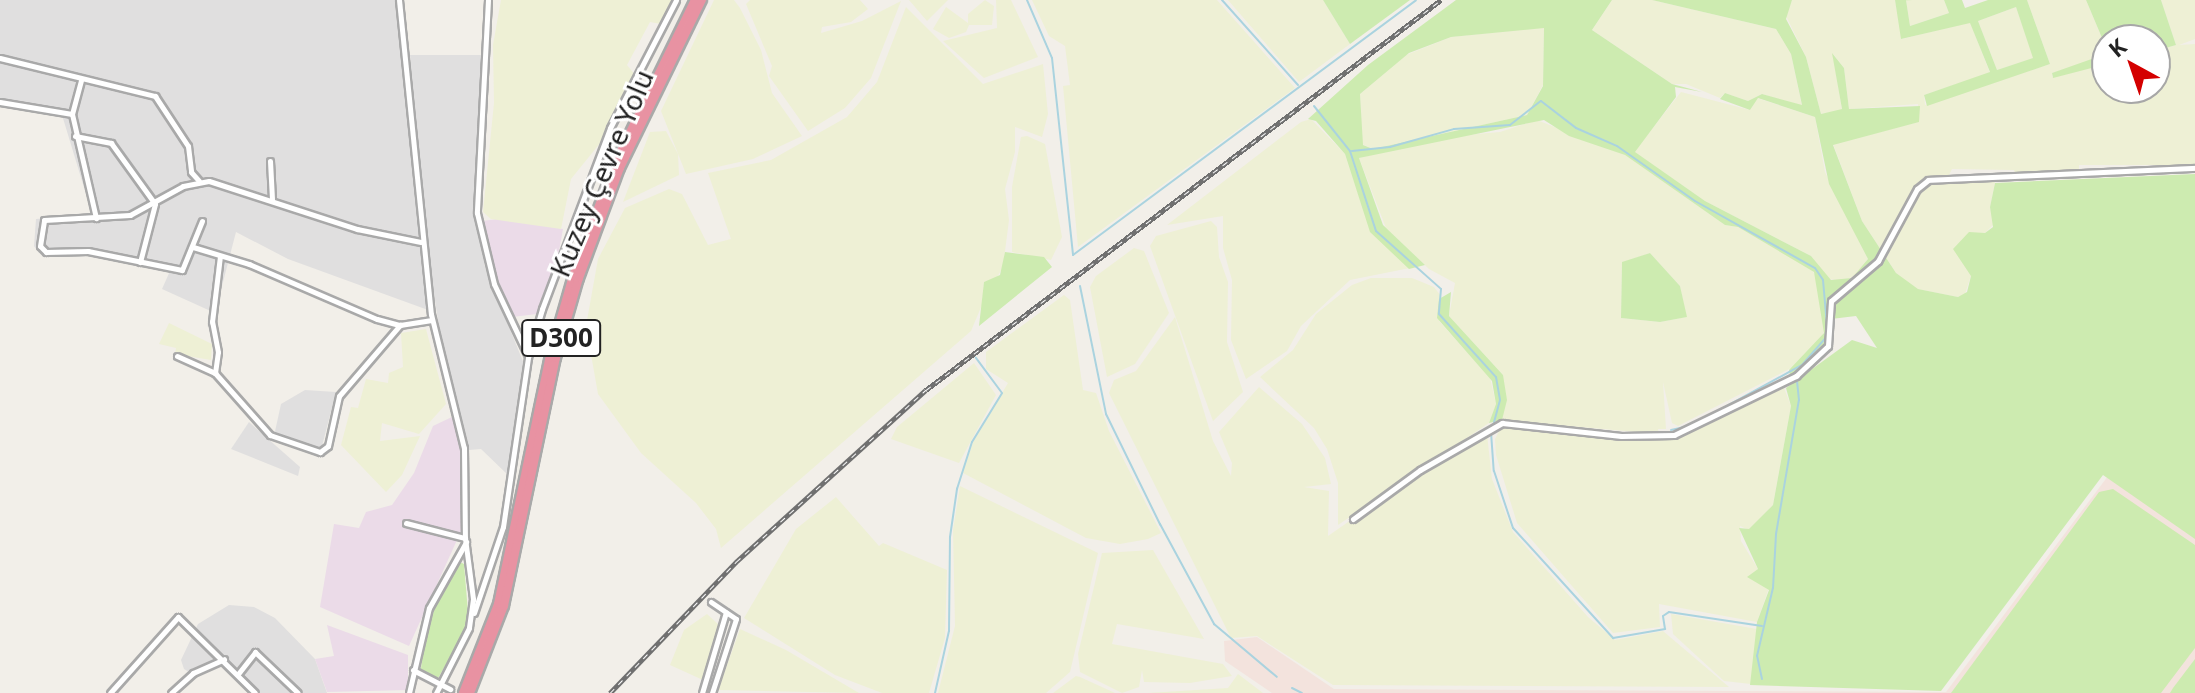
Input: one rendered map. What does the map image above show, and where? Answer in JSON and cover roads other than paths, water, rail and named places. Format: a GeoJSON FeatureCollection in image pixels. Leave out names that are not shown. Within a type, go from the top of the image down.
{"type":"FeatureCollection","features":[{"type":"Feature","properties":{"kind":"highway","name":"Kuzey Çevre Yolu"},"geometry":{"type":"LineString","coordinates":[[463,693],[498,604],[550,356],[583,243],[614,165],[695,0]]}},
{"type":"Feature","properties":{"kind":"highway","name":"Kuzey Çevre Yolu"},"geometry":{"type":"LineString","coordinates":[[470,693],[504,606],[556,358],[586,257],[620,168],[702,0]]}},
{"type":"Feature","properties":{"kind":"street"},"geometry":{"type":"LineString","coordinates":[[399,0],[421,242],[432,320],[463,436],[472,616]]}},
{"type":"Feature","properties":{"kind":"street"},"geometry":{"type":"LineString","coordinates":[[488,0],[477,213],[494,284],[528,357]]}},
{"type":"Feature","properties":{"kind":"street"},"geometry":{"type":"LineString","coordinates":[[436,693],[472,616],[503,527],[528,357],[610,128],[676,0]]}},
{"type":"Feature","properties":{"kind":"street"},"geometry":{"type":"LineString","coordinates":[[0,58],[158,98],[188,146],[191,172],[199,181]]}},
{"type":"Feature","properties":{"kind":"street"},"geometry":{"type":"LineString","coordinates":[[81,80],[72,114],[96,218]]}},
{"type":"Feature","properties":{"kind":"street"},"geometry":{"type":"LineString","coordinates":[[0,102],[72,114]]}},
{"type":"Feature","properties":{"kind":"street"},"geometry":{"type":"LineString","coordinates":[[75,136],[111,143],[155,204]]}},
{"type":"Feature","properties":{"kind":"street"},"geometry":{"type":"LineString","coordinates":[[270,161],[272,199]]}},
{"type":"Feature","properties":{"kind":"street"},"geometry":{"type":"LineString","coordinates":[[1353,519],[1403,481],[1502,423],[1621,436],[1674,435],[1796,376],[1828,346],[1831,301],[1878,261],[1915,192],[1928,180],[2195,168]]}},
{"type":"Feature","properties":{"kind":"street"},"geometry":{"type":"LineString","coordinates":[[202,221],[184,270],[40,248],[44,220],[130,215],[199,181],[224,183],[357,229],[421,242]]}},
{"type":"Feature","properties":{"kind":"street"},"geometry":{"type":"LineString","coordinates":[[140,262],[155,204]]}},
{"type":"Feature","properties":{"kind":"street"},"geometry":{"type":"LineString","coordinates":[[193,247],[400,325],[432,320]]}},
{"type":"Feature","properties":{"kind":"street"},"geometry":{"type":"LineString","coordinates":[[215,373],[218,352],[212,316],[220,256]]}},
{"type":"Feature","properties":{"kind":"street"},"geometry":{"type":"LineString","coordinates":[[177,356],[215,373],[270,435],[320,452],[328,446],[339,396],[400,325]]}},
{"type":"Feature","properties":{"kind":"street"},"geometry":{"type":"LineString","coordinates":[[406,523],[466,540]]}},
{"type":"Feature","properties":{"kind":"street"},"geometry":{"type":"LineString","coordinates":[[409,693],[434,596],[466,540]]}},
{"type":"Feature","properties":{"kind":"street"},"geometry":{"type":"LineString","coordinates":[[711,602],[736,619],[712,693]]}},
{"type":"Feature","properties":{"kind":"street"},"geometry":{"type":"LineString","coordinates":[[702,693],[726,612]]}},
{"type":"Feature","properties":{"kind":"street"},"geometry":{"type":"LineString","coordinates":[[110,693],[177,617],[224,659],[255,693]]}},
{"type":"Feature","properties":{"kind":"street"},"geometry":{"type":"LineString","coordinates":[[238,674],[255,652],[298,693]]}},
{"type":"Feature","properties":{"kind":"street"},"geometry":{"type":"LineString","coordinates":[[171,693],[193,673],[224,659]]}},
{"type":"Feature","properties":{"kind":"street"},"geometry":{"type":"LineString","coordinates":[[413,670],[450,689]]}},
{"type":"Feature","properties":{"kind":"waterway"},"geometry":{"type":"LineString","coordinates":[[1027,0],[1052,58],[1073,255],[1416,0]]}},
{"type":"Feature","properties":{"kind":"waterway"},"geometry":{"type":"LineString","coordinates":[[1222,0],[1298,85]]}},
{"type":"Feature","properties":{"kind":"waterway"},"geometry":{"type":"LineString","coordinates":[[1352,151],[1390,147],[1454,129],[1510,125],[1541,101],[1576,128],[1617,146],[1695,201],[1815,268],[1823,280],[1827,326]]}},
{"type":"Feature","properties":{"kind":"waterway"},"geometry":{"type":"LineString","coordinates":[[1314,106],[1350,151],[1376,231],[1441,289],[1439,314],[1496,377],[1500,400],[1493,426]]}},
{"type":"Feature","properties":{"kind":"waterway"},"geometry":{"type":"LineString","coordinates":[[1080,286],[1106,414],[1160,524],[1214,624],[1277,677]]}},
{"type":"Feature","properties":{"kind":"waterway"},"geometry":{"type":"LineString","coordinates":[[1716,412],[1802,365],[1827,336]]}},
{"type":"Feature","properties":{"kind":"waterway"},"geometry":{"type":"LineString","coordinates":[[935,693],[949,631],[950,537],[957,489],[972,442],[1002,393],[976,358]]}},
{"type":"Feature","properties":{"kind":"waterway"},"geometry":{"type":"LineString","coordinates":[[1762,679],[1757,656],[1773,588],[1776,534],[1799,400],[1797,382]]}},
{"type":"Feature","properties":{"kind":"waterway"},"geometry":{"type":"LineString","coordinates":[[1671,430],[1685,427]]}},
{"type":"Feature","properties":{"kind":"waterway"},"geometry":{"type":"LineString","coordinates":[[1491,432],[1494,471],[1513,528],[1613,638],[1665,629],[1663,616],[1669,612],[1762,626]]}},
{"type":"Feature","properties":{"kind":"waterway"},"geometry":{"type":"LineString","coordinates":[[1292,688],[1302,693]]}},
{"type":"Feature","properties":{"kind":"railway"},"geometry":{"type":"LineString","coordinates":[[610,693],[736,562],[926,390],[1441,0]]}}]}
